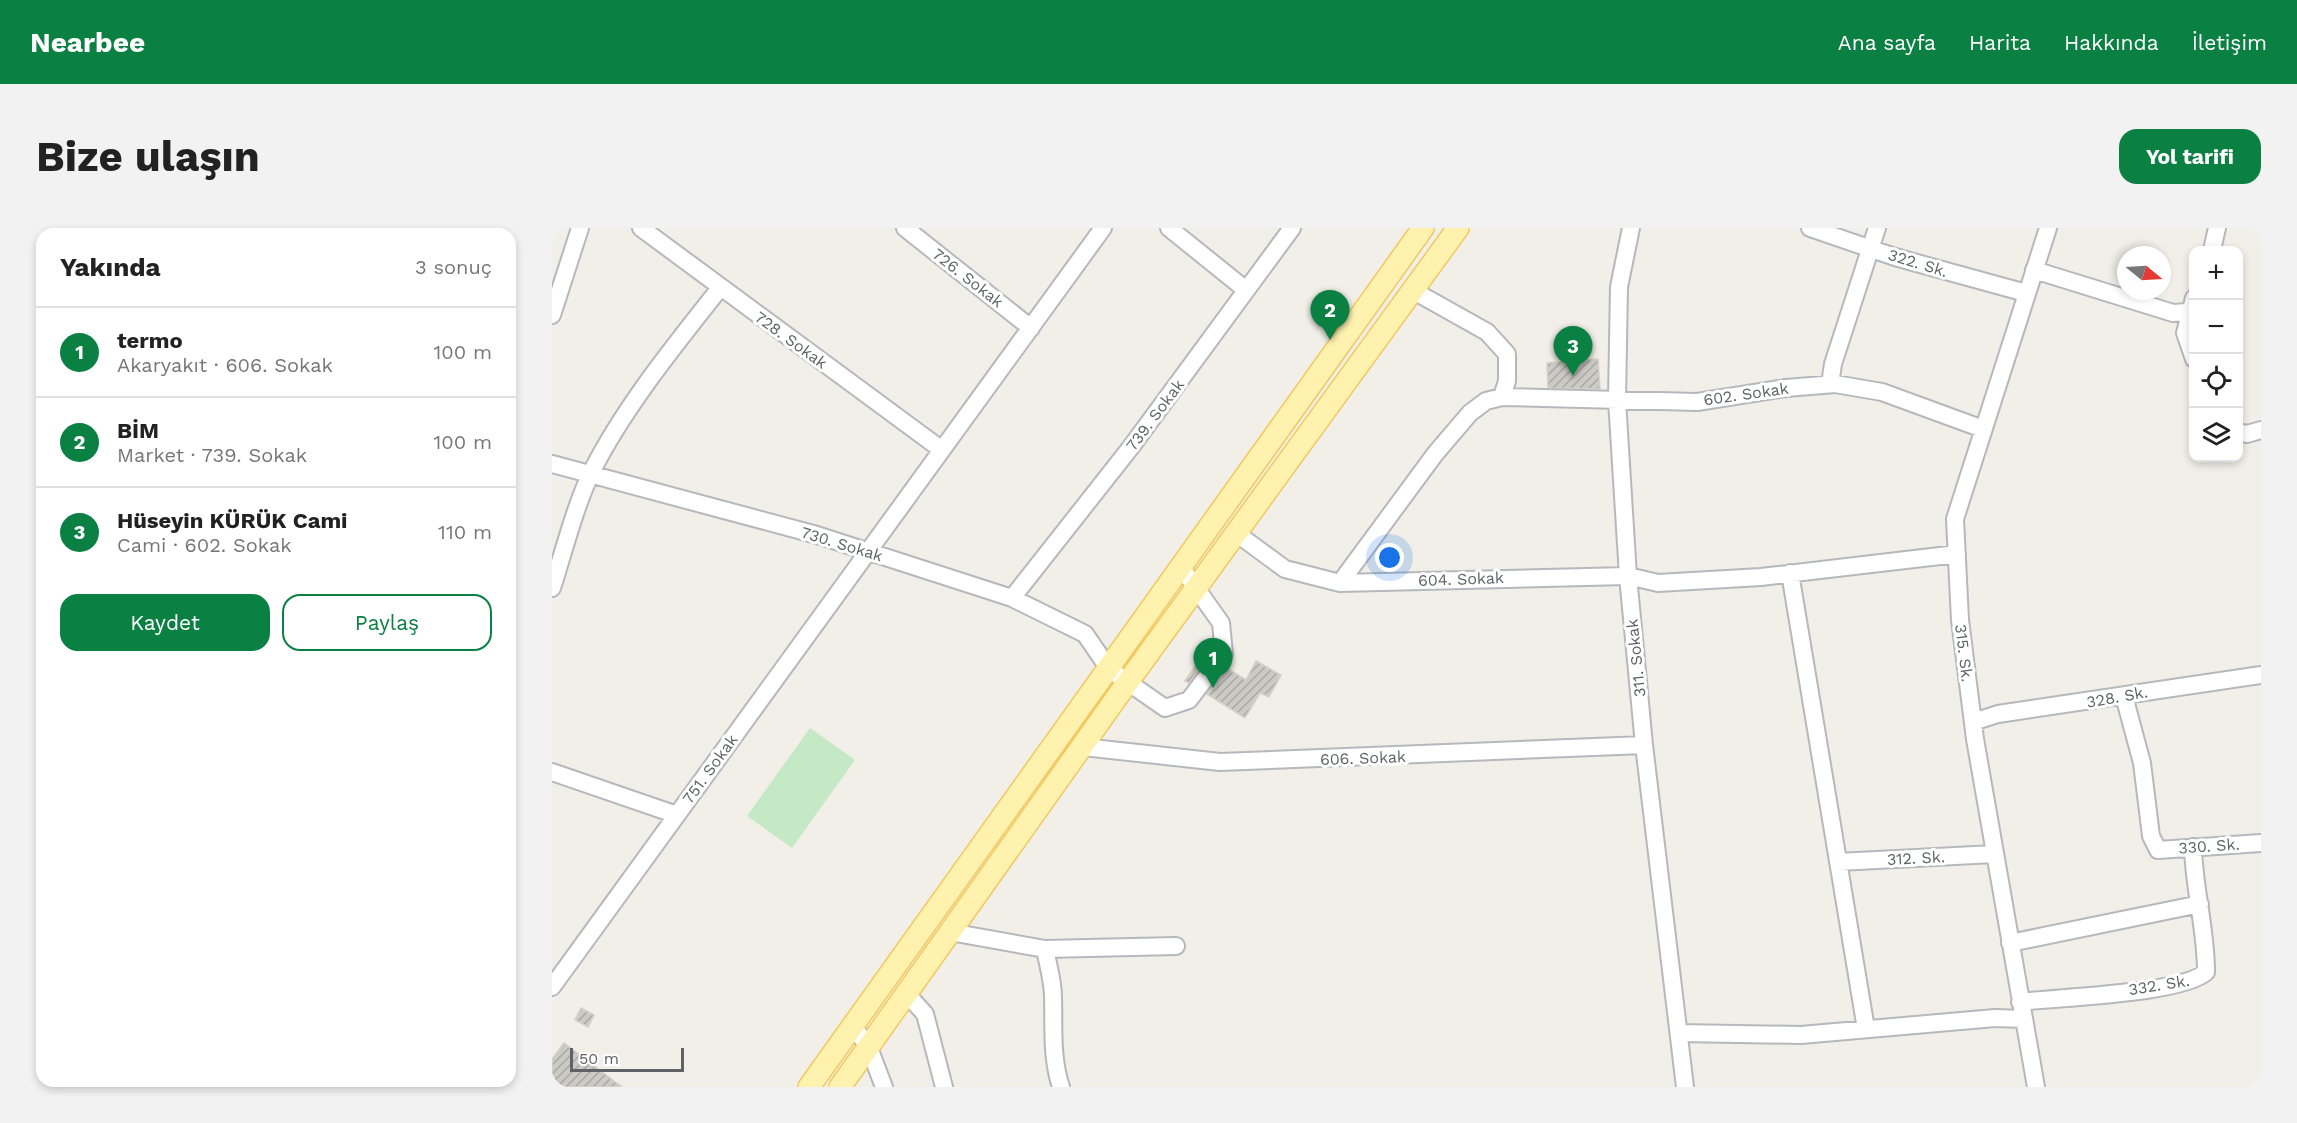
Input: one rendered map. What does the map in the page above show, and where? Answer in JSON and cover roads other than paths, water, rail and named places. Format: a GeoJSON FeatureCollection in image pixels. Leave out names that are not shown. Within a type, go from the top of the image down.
{"type":"FeatureCollection","features":[{"type":"Feature","properties":{"kind":"main road"},"geometry":{"type":"LineString","coordinates":[[808,1087],[1423,228]]}},
{"type":"Feature","properties":{"kind":"main road"},"geometry":{"type":"LineString","coordinates":[[840,1087],[1127,683],[1458,228]]}},
{"type":"Feature","properties":{"kind":"street"},"geometry":{"type":"LineString","coordinates":[[552,315],[580,228]]}},
{"type":"Feature","properties":{"kind":"street","name":"728. Sokak"},"geometry":{"type":"LineString","coordinates":[[641,228],[942,450]]}},
{"type":"Feature","properties":{"kind":"street","name":"726. Sokak"},"geometry":{"type":"LineString","coordinates":[[905,228],[1031,328]]}},
{"type":"Feature","properties":{"kind":"street","name":"751. Sokak"},"geometry":{"type":"LineString","coordinates":[[552,987],[1103,228]]}},
{"type":"Feature","properties":{"kind":"street"},"geometry":{"type":"LineString","coordinates":[[1169,228],[1246,290]]}},
{"type":"Feature","properties":{"kind":"street","name":"739. Sokak"},"geometry":{"type":"LineString","coordinates":[[1012,598],[1131,447],[1292,228]]}},
{"type":"Feature","properties":{"kind":"street","name":"311. Sokak"},"geometry":{"type":"LineString","coordinates":[[1631,228],[1619,287],[1617,400],[1628,576],[1644,745],[1685,1087]]}},
{"type":"Feature","properties":{"kind":"street","name":"322. Sk."},"geometry":{"type":"LineString","coordinates":[[1810,228],[1870,248],[2026,293]]}},
{"type":"Feature","properties":{"kind":"street"},"geometry":{"type":"LineString","coordinates":[[1830,384],[1833,364],[1877,228]]}},
{"type":"Feature","properties":{"kind":"street","name":"315. Sk."},"geometry":{"type":"LineString","coordinates":[[2036,1087],[1973,722],[1960,620],[1956,519],[2048,228]]}},
{"type":"Feature","properties":{"kind":"street"},"geometry":{"type":"LineString","coordinates":[[2213,246],[2217,228]]}},
{"type":"Feature","properties":{"kind":"street"},"geometry":{"type":"LineString","coordinates":[[2034,270],[2174,313],[2189,306]]}},
{"type":"Feature","properties":{"kind":"street"},"geometry":{"type":"LineString","coordinates":[[552,588],[591,473],[610,440],[676,343],[720,288]]}},
{"type":"Feature","properties":{"kind":"street"},"geometry":{"type":"LineString","coordinates":[[1340,583],[1435,454],[1470,413],[1486,402],[1502,397],[1507,381],[1507,354],[1487,332],[1412,290]]}},
{"type":"Feature","properties":{"kind":"street"},"geometry":{"type":"LineString","coordinates":[[2189,314],[2185,333],[2189,346]]}},
{"type":"Feature","properties":{"kind":"street","name":"602. Sokak"},"geometry":{"type":"LineString","coordinates":[[1502,397],[1697,402],[1786,388],[1830,384],[1882,393],[1983,429]]}},
{"type":"Feature","properties":{"kind":"street"},"geometry":{"type":"LineString","coordinates":[[2243,433],[2261,430]]}},
{"type":"Feature","properties":{"kind":"street","name":"730. Sokak"},"geometry":{"type":"LineString","coordinates":[[552,464],[870,552],[1012,598],[1084,634],[1108,669],[1165,708],[1189,700],[1224,654],[1221,623],[1196,590]]}},
{"type":"Feature","properties":{"kind":"street","name":"604. Sokak"},"geometry":{"type":"LineString","coordinates":[[1236,533],[1285,569],[1340,583],[1628,576],[1658,583],[1790,573],[1957,554]]}},
{"type":"Feature","properties":{"kind":"street"},"geometry":{"type":"LineString","coordinates":[[1181,567],[1196,590]]}},
{"type":"Feature","properties":{"kind":"street"},"geometry":{"type":"LineString","coordinates":[[1790,573],[1866,1029]]}},
{"type":"Feature","properties":{"kind":"street","name":"328. Sk."},"geometry":{"type":"LineString","coordinates":[[1973,722],[1998,714],[2261,675]]}},
{"type":"Feature","properties":{"kind":"street","name":"330. Sk."},"geometry":{"type":"LineString","coordinates":[[2124,696],[2142,763],[2151,836],[2158,850],[2261,843]]}},
{"type":"Feature","properties":{"kind":"street","name":"606. Sokak"},"geometry":{"type":"LineString","coordinates":[[1083,747],[1220,762],[1644,745]]}},
{"type":"Feature","properties":{"kind":"street"},"geometry":{"type":"LineString","coordinates":[[552,772],[677,815]]}},
{"type":"Feature","properties":{"kind":"street","name":"332. Sk."},"geometry":{"type":"LineString","coordinates":[[2020,1002],[2155,988],[2198,979],[2206,972],[2206,936],[2193,847]]}},
{"type":"Feature","properties":{"kind":"street","name":"312. Sk."},"geometry":{"type":"LineString","coordinates":[[1838,862],[1994,854]]}},
{"type":"Feature","properties":{"kind":"street"},"geometry":{"type":"LineString","coordinates":[[2010,943],[2200,904]]}},
{"type":"Feature","properties":{"kind":"street"},"geometry":{"type":"LineString","coordinates":[[950,932],[1045,949],[1176,945]]}},
{"type":"Feature","properties":{"kind":"street"},"geometry":{"type":"LineString","coordinates":[[1045,949],[1053,994],[1053,1034],[1056,1073],[1060,1087]]}},
{"type":"Feature","properties":{"kind":"street"},"geometry":{"type":"LineString","coordinates":[[906,993],[925,1014],[944,1087]]}},
{"type":"Feature","properties":{"kind":"street"},"geometry":{"type":"LineString","coordinates":[[1679,1033],[1802,1035],[1995,1018],[2024,1019]]}},
{"type":"Feature","properties":{"kind":"street"},"geometry":{"type":"LineString","coordinates":[[852,1026],[868,1046],[884,1087]]}},
{"type":"Feature","properties":{"kind":"place","name":"BİM"},"geometry":{"type":"Point","coordinates":[1330,340]}},
{"type":"Feature","properties":{"kind":"place","name":"Hüseyin KÜRÜK Cami"},"geometry":{"type":"Point","coordinates":[1573,376]}},
{"type":"Feature","properties":{"kind":"place","name":"termo"},"geometry":{"type":"Point","coordinates":[1213,688]}}]}
